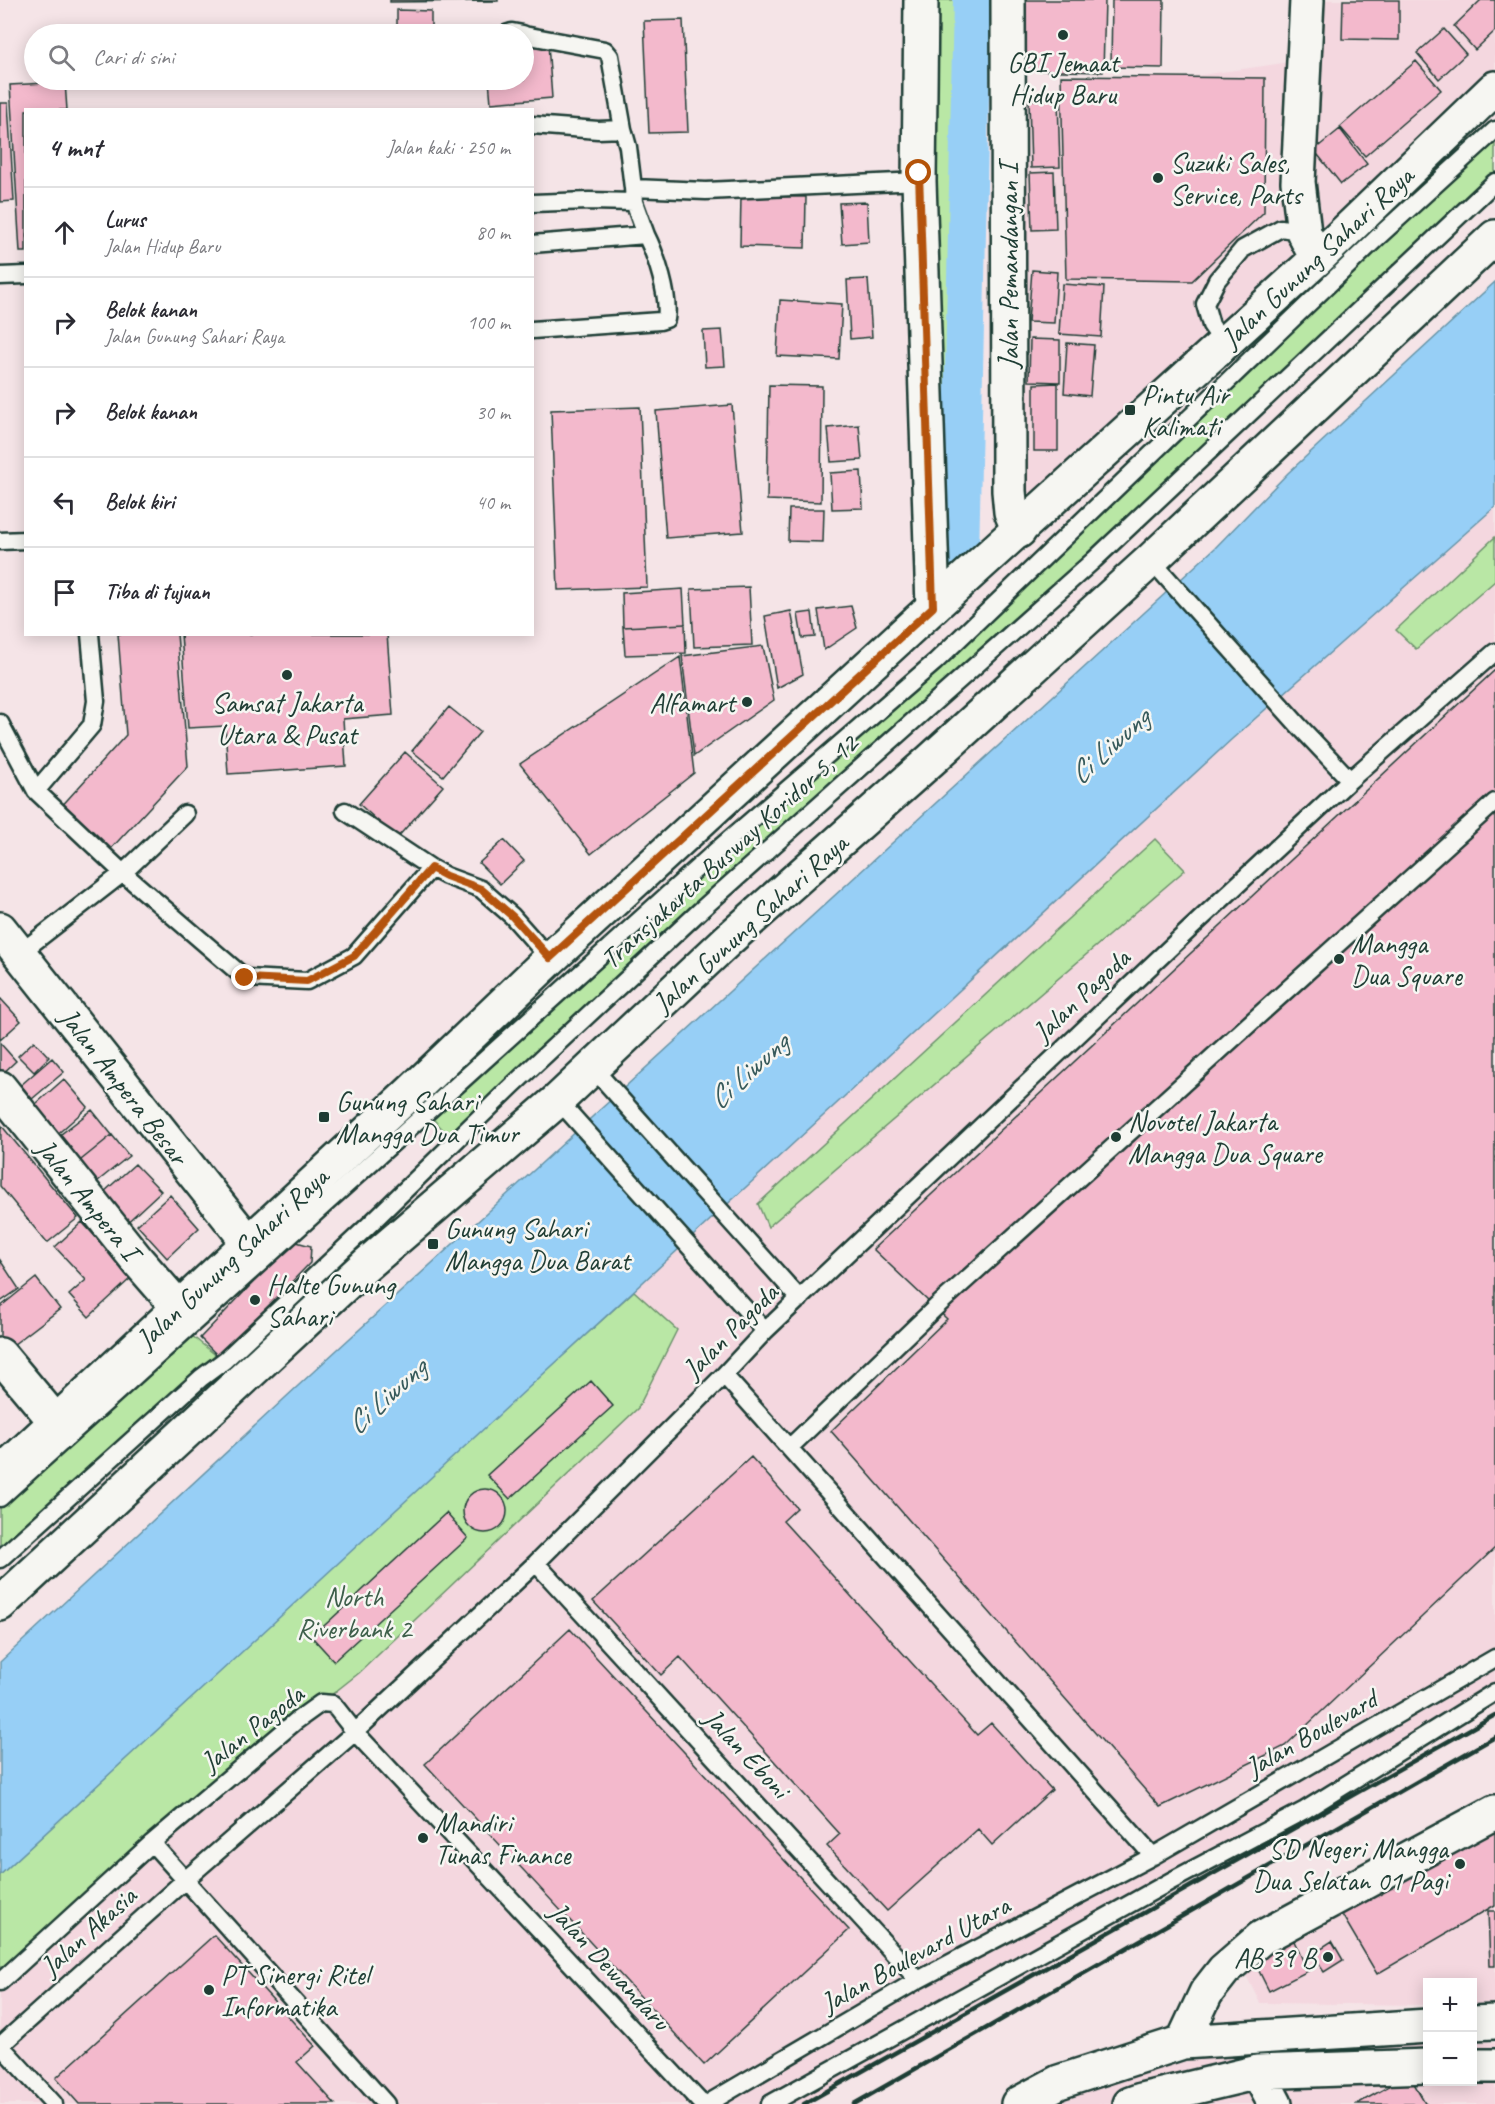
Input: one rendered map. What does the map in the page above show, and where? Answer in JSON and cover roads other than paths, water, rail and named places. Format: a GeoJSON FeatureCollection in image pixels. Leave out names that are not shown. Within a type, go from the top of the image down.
{"type":"FeatureCollection","features":[{"type":"Feature","properties":{"kind":"main road"},"geometry":{"type":"LineString","coordinates":[[921,0],[919,181],[933,607]]}},
{"type":"Feature","properties":{"kind":"main road","name":"Jalan Pemandangan I"},"geometry":{"type":"LineString","coordinates":[[1008,0],[1009,491],[1011,512],[1019,531]]}},
{"type":"Feature","properties":{"kind":"main road"},"geometry":{"type":"LineString","coordinates":[[1307,0],[1298,183],[1304,233],[1314,262]]}},
{"type":"Feature","properties":{"kind":"main road","name":"Jalan Gunung Sahari Raya"},"geometry":{"type":"LineString","coordinates":[[0,1474],[249,1243],[550,958],[1314,262],[1495,88]]}},
{"type":"Feature","properties":{"kind":"main road","name":"Jalan Gunung Sahari Raya"},"geometry":{"type":"LineString","coordinates":[[0,1604],[366,1265],[558,1100],[729,939],[1151,560],[1495,237]]}},
{"type":"Feature","properties":{"kind":"main road","name":"Jalan Ampera Besar"},"geometry":{"type":"LineString","coordinates":[[10,941],[249,1243]]}},
{"type":"Feature","properties":{"kind":"main road","name":"Jalan Ampera I"},"geometry":{"type":"LineString","coordinates":[[0,1088],[138,1262],[179,1308]]}},
{"type":"Feature","properties":{"kind":"main road"},"geometry":{"type":"LineString","coordinates":[[0,1354],[56,1422]]}},
{"type":"Feature","properties":{"kind":"main road"},"geometry":{"type":"LineString","coordinates":[[1184,2042],[1206,1993],[1224,1970],[1261,1938],[1495,1812]]}},
{"type":"Feature","properties":{"kind":"main road"},"geometry":{"type":"LineString","coordinates":[[1477,2023],[1495,2022]]}},
{"type":"Feature","properties":{"kind":"main road"},"geometry":{"type":"LineString","coordinates":[[1018,2104],[1059,2082],[1184,2042],[1423,2026]]}},
{"type":"Feature","properties":{"kind":"main road"},"geometry":{"type":"LineString","coordinates":[[1130,2104],[1258,2072],[1423,2066]]}},
{"type":"Feature","properties":{"kind":"main road"},"geometry":{"type":"LineString","coordinates":[[1477,2066],[1495,2066]]}},
{"type":"Feature","properties":{"kind":"main road"},"geometry":{"type":"LineString","coordinates":[[1258,2072],[1275,2104]]}},
{"type":"Feature","properties":{"kind":"lane"},"geometry":{"type":"LineString","coordinates":[[534,36],[604,50],[610,56],[628,147],[634,195],[657,262],[667,311],[666,320],[660,321],[534,330]]}},
{"type":"Feature","properties":{"kind":"lane"},"geometry":{"type":"LineString","coordinates":[[534,125],[598,130],[623,129]]}},
{"type":"Feature","properties":{"kind":"lane","name":"Transjakarta Busway Koridor 5, 12"},"geometry":{"type":"LineString","coordinates":[[0,1498],[717,850],[935,662],[1370,244],[1495,130]]}},
{"type":"Feature","properties":{"kind":"lane"},"geometry":{"type":"LineString","coordinates":[[534,204],[589,201],[634,195],[919,181]]}},
{"type":"Feature","properties":{"kind":"lane","name":"Transjakarta Busway Koridor 5, 12"},"geometry":{"type":"LineString","coordinates":[[0,1559],[225,1360],[702,909],[1094,560],[1495,182]]}},
{"type":"Feature","properties":{"kind":"lane"},"geometry":{"type":"LineString","coordinates":[[1224,344],[1211,325],[1205,304],[1217,280],[1243,249],[1281,228],[1293,230],[1314,262]]}},
{"type":"Feature","properties":{"kind":"lane"},"geometry":{"type":"LineString","coordinates":[[534,244],[646,235]]}},
{"type":"Feature","properties":{"kind":"lane"},"geometry":{"type":"LineString","coordinates":[[0,276],[24,275]]}},
{"type":"Feature","properties":{"kind":"lane"},"geometry":{"type":"LineString","coordinates":[[0,541],[24,540]]}},
{"type":"Feature","properties":{"kind":"lane"},"geometry":{"type":"LineString","coordinates":[[1151,560],[1350,780]]}},
{"type":"Feature","properties":{"kind":"lane"},"geometry":{"type":"LineString","coordinates":[[36,791],[92,725],[96,701],[90,636]]}},
{"type":"Feature","properties":{"kind":"lane","name":"Jalan Pagoda"},"geometry":{"type":"LineString","coordinates":[[0,1982],[152,1843],[296,1721],[321,1703],[333,1704],[356,1732],[536,1563],[765,1331],[1350,780],[1495,652]]}},
{"type":"Feature","properties":{"kind":"lane"},"geometry":{"type":"LineString","coordinates":[[0,723],[36,791],[123,873],[245,978],[307,981],[354,956],[431,868]]}},
{"type":"Feature","properties":{"kind":"lane"},"geometry":{"type":"LineString","coordinates":[[789,1448],[936,1306],[1495,802]]}},
{"type":"Feature","properties":{"kind":"lane"},"geometry":{"type":"LineString","coordinates":[[345,811],[431,868],[481,889],[512,916],[550,958]]}},
{"type":"Feature","properties":{"kind":"lane"},"geometry":{"type":"LineString","coordinates":[[10,941],[123,873],[184,814]]}},
{"type":"Feature","properties":{"kind":"lane"},"geometry":{"type":"LineString","coordinates":[[592,1067],[800,1299]]}},
{"type":"Feature","properties":{"kind":"lane"},"geometry":{"type":"LineString","coordinates":[[558,1100],[765,1331]]}},
{"type":"Feature","properties":{"kind":"lane"},"geometry":{"type":"LineString","coordinates":[[724,1375],[1153,1856]]}},
{"type":"Feature","properties":{"kind":"lane","name":"Jalan Eboni"},"geometry":{"type":"LineString","coordinates":[[536,1563],[918,1980]]}},
{"type":"Feature","properties":{"kind":"lane","name":"Jalan Boulevard"},"geometry":{"type":"LineString","coordinates":[[1153,1856],[1495,1658]]}},
{"type":"Feature","properties":{"kind":"lane"},"geometry":{"type":"LineString","coordinates":[[770,2104],[1170,1881],[1305,1810],[1495,1692]]}},
{"type":"Feature","properties":{"kind":"lane","name":"Jalan Akasia"},"geometry":{"type":"LineString","coordinates":[[0,2046],[185,1880],[356,1732]]}},
{"type":"Feature","properties":{"kind":"lane","name":"Jalan Dewandaru"},"geometry":{"type":"LineString","coordinates":[[356,1732],[704,2104]]}},
{"type":"Feature","properties":{"kind":"lane"},"geometry":{"type":"LineString","coordinates":[[152,1843],[386,2104]]}},
{"type":"Feature","properties":{"kind":"lane","name":"Jalan Boulevard Utara"},"geometry":{"type":"LineString","coordinates":[[704,2104],[918,1980],[1153,1856]]}},
{"type":"Feature","properties":{"kind":"lane"},"geometry":{"type":"LineString","coordinates":[[0,2046],[54,2104]]}},
{"type":"Feature","properties":{"kind":"water","name":"Ci Liwung"},"geometry":{"type":"Polygon","coordinates":[[[1495,282],[1495,507],[1232,739],[0,1875],[0,1662],[326,1360],[1215,548],[1288,473],[1495,282]]]}},
{"type":"Feature","properties":{"kind":"waterway"},"geometry":{"type":"LineString","coordinates":[[960,556],[972,0]]}},
{"type":"Feature","properties":{"kind":"railway"},"geometry":{"type":"LineString","coordinates":[[804,2104],[1495,1715]]}},
{"type":"Feature","properties":{"kind":"railway"},"geometry":{"type":"LineString","coordinates":[[854,2104],[1495,1737]]}},
{"type":"Feature","properties":{"kind":"place","name":"GBI Jemaat Hidup Baru"},"geometry":{"type":"Point","coordinates":[1063,35]}},
{"type":"Feature","properties":{"kind":"place","name":"Suzuki Sales, Service, Parts"},"geometry":{"type":"Point","coordinates":[1158,178]}},
{"type":"Feature","properties":{"kind":"place","name":"Pintu Air Kalimati"},"geometry":{"type":"Point","coordinates":[1130,410]}},
{"type":"Feature","properties":{"kind":"place","name":"Samsat Jakarta Utara & Pusat"},"geometry":{"type":"Point","coordinates":[287,675]}},
{"type":"Feature","properties":{"kind":"place","name":"Alfamart"},"geometry":{"type":"Point","coordinates":[747,702]}},
{"type":"Feature","properties":{"kind":"place","name":"Mangga Dua Square"},"geometry":{"type":"Point","coordinates":[1339,959]}},
{"type":"Feature","properties":{"kind":"place","name":"Gunung Sahari Mangga Dua Timur"},"geometry":{"type":"Point","coordinates":[324,1117]}},
{"type":"Feature","properties":{"kind":"place","name":"Novotel Jakarta Mangga Dua Square"},"geometry":{"type":"Point","coordinates":[1116,1137]}},
{"type":"Feature","properties":{"kind":"place","name":"Gunung Sahari Mangga Dua Barat"},"geometry":{"type":"Point","coordinates":[433,1244]}},
{"type":"Feature","properties":{"kind":"place","name":"Halte Gunung Sahari"},"geometry":{"type":"Point","coordinates":[255,1300]}},
{"type":"Feature","properties":{"kind":"place","name":"Mandiri Tunas Finance"},"geometry":{"type":"Point","coordinates":[423,1838]}},
{"type":"Feature","properties":{"kind":"place","name":"SD Negeri Mangga Dua Selatan 01 Pagi"},"geometry":{"type":"Point","coordinates":[1460,1864]}},
{"type":"Feature","properties":{"kind":"place","name":"AB 39 B"},"geometry":{"type":"Point","coordinates":[1328,1957]}},
{"type":"Feature","properties":{"kind":"place","name":"PT Sinergi Ritel Informatika"},"geometry":{"type":"Point","coordinates":[209,1990]}},
{"type":"Feature","properties":{"kind":"park label","name":"North Riverbank 2"},"geometry":{"type":"Point","coordinates":[354,1612]}}]}
